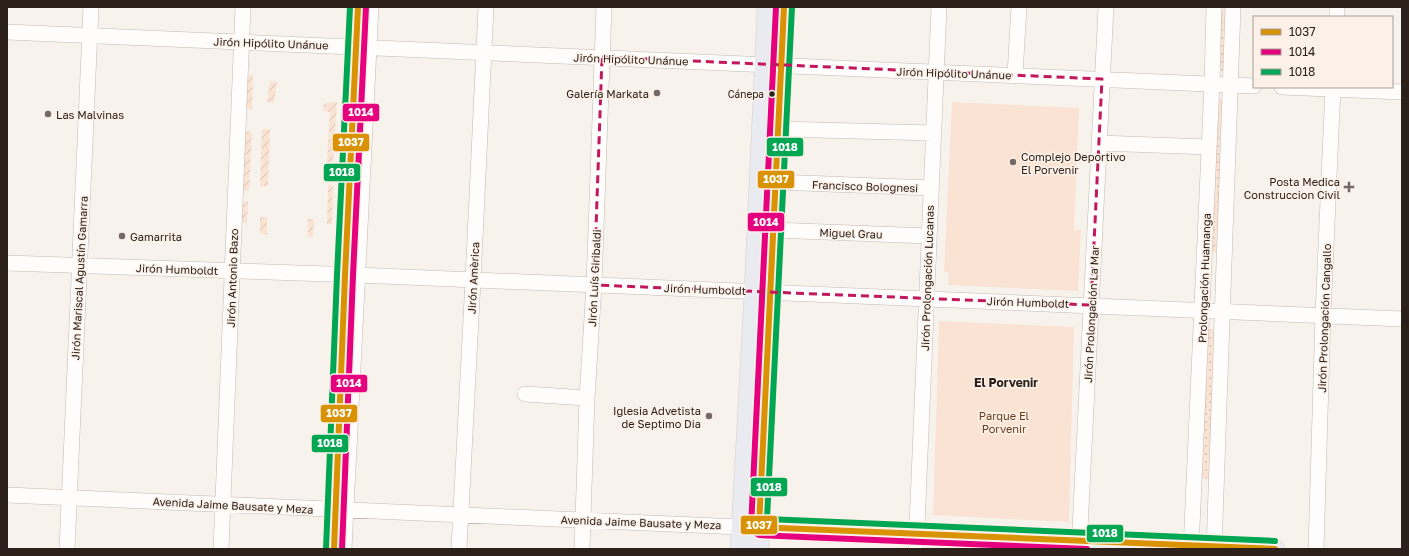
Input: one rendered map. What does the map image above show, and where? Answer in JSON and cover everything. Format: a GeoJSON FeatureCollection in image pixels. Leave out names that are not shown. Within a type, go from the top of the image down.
{"type":"FeatureCollection","features":[{"type":"Feature","properties":{"kind":"main road"},"geometry":{"type":"LineString","coordinates":[[740,549],[740,527],[762,292],[773,230],[776,182],[778,129],[767,7]]}},
{"type":"Feature","properties":{"kind":"main road"},"geometry":{"type":"LineString","coordinates":[[759,549],[762,292],[773,65],[784,7]]}},
{"type":"Feature","properties":{"kind":"main road","name":"Avenida Jaime Bausate y Meza"},"geometry":{"type":"LineString","coordinates":[[740,527],[759,527],[916,542],[1275,549]]}},
{"type":"Feature","properties":{"kind":"street","name":"Jirón Mariscal Agustín Gamarra"},"geometry":{"type":"LineString","coordinates":[[67,549],[91,7]]}},
{"type":"Feature","properties":{"kind":"street","name":"Jirón Antonio Bazo"},"geometry":{"type":"LineString","coordinates":[[221,549],[243,7]]}},
{"type":"Feature","properties":{"kind":"street"},"geometry":{"type":"LineString","coordinates":[[358,7],[363,47]]}},
{"type":"Feature","properties":{"kind":"street"},"geometry":{"type":"LineString","coordinates":[[344,549],[341,510],[351,275],[363,47],[372,7]]}},
{"type":"Feature","properties":{"kind":"street","name":"Jirón Amèrica"},"geometry":{"type":"LineString","coordinates":[[458,549],[486,7]]}},
{"type":"Feature","properties":{"kind":"street","name":"Jirón Luís Giribaldi"},"geometry":{"type":"LineString","coordinates":[[582,549],[587,398],[594,285],[604,7]]}},
{"type":"Feature","properties":{"kind":"street","name":"Jirón Prolongación Lucanas"},"geometry":{"type":"LineString","coordinates":[[916,542],[939,7]]}},
{"type":"Feature","properties":{"kind":"street"},"geometry":{"type":"LineString","coordinates":[[1015,75],[1019,7]]}},
{"type":"Feature","properties":{"kind":"street","name":"Jirón Prolongación La Mar"},"geometry":{"type":"LineString","coordinates":[[1080,545],[1106,7]]}},
{"type":"Feature","properties":{"kind":"street","name":"Prolongación Huamanga"},"geometry":{"type":"LineString","coordinates":[[1191,547],[1203,310],[1214,7]]}},
{"type":"Feature","properties":{"kind":"street","name":"Prolongación Huamanga"},"geometry":{"type":"LineString","coordinates":[[1214,548],[1233,7]]}},
{"type":"Feature","properties":{"kind":"street","name":"Jirón Hipólito Unánue"},"geometry":{"type":"LineString","coordinates":[[7,32],[1253,86]]}},
{"type":"Feature","properties":{"kind":"street"},"geometry":{"type":"LineString","coordinates":[[1333,88],[1402,92]]}},
{"type":"Feature","properties":{"kind":"street","name":"Jirón Prolongación Cangallo"},"geometry":{"type":"LineString","coordinates":[[1316,549],[1323,315],[1333,88]]}},
{"type":"Feature","properties":{"kind":"street"},"geometry":{"type":"LineString","coordinates":[[778,129],[934,133]]}},
{"type":"Feature","properties":{"kind":"street"},"geometry":{"type":"LineString","coordinates":[[1099,143],[1209,147]]}},
{"type":"Feature","properties":{"kind":"street","name":"Francisco Bolognesi"},"geometry":{"type":"LineString","coordinates":[[776,182],[931,188]]}},
{"type":"Feature","properties":{"kind":"street","name":"Miguel Grau"},"geometry":{"type":"LineString","coordinates":[[773,230],[929,236]]}},
{"type":"Feature","properties":{"kind":"street","name":"Jirón Humboldt"},"geometry":{"type":"LineString","coordinates":[[7,263],[927,298],[1402,319]]}},
{"type":"Feature","properties":{"kind":"street"},"geometry":{"type":"LineString","coordinates":[[525,394],[587,398]]}},
{"type":"Feature","properties":{"kind":"street","name":"Avenida Jaime Bausate y Meza"},"geometry":{"type":"LineString","coordinates":[[7,495],[740,527]]}},
{"type":"Feature","properties":{"kind":"street"},"geometry":{"type":"LineString","coordinates":[[334,549],[341,510]]}},
{"type":"Feature","properties":{"kind":"highlighted area"},"geometry":{"type":"Polygon","coordinates":[[[602,57],[1102,79],[1091,305],[594,285],[602,57]]]}},
{"type":"Feature","properties":{"kind":"green space"},"geometry":{"type":"Polygon","coordinates":[[[1221,7],[1233,7],[1231,71],[1219,71],[1221,7]]]}},
{"type":"Feature","properties":{"kind":"green space"},"geometry":{"type":"Polygon","coordinates":[[[243,75],[253,75],[252,109],[243,109],[243,75]]]}},
{"type":"Feature","properties":{"kind":"green space"},"geometry":{"type":"Polygon","coordinates":[[[270,81],[277,82],[274,103],[267,102],[270,81]]]}},
{"type":"Feature","properties":{"kind":"green space"},"geometry":{"type":"Polygon","coordinates":[[[1222,99],[1219,253],[1211,252],[1217,100],[1222,99]]]}},
{"type":"Feature","properties":{"kind":"green space"},"geometry":{"type":"Polygon","coordinates":[[[337,101],[333,162],[327,162],[330,112],[323,111],[324,104],[337,101]]]}},
{"type":"Feature","properties":{"kind":"green space","name":"Complejo Deportivo El Porvenir"},"geometry":{"type":"Polygon","coordinates":[[[952,102],[1079,108],[1074,230],[1081,230],[1078,291],[948,285],[949,272],[944,272],[952,102]]]}},
{"type":"Feature","properties":{"kind":"green space"},"geometry":{"type":"Polygon","coordinates":[[[262,129],[270,129],[268,186],[260,186],[262,129]]]}},
{"type":"Feature","properties":{"kind":"green space"},"geometry":{"type":"Polygon","coordinates":[[[242,131],[252,132],[249,191],[239,190],[242,131]]]}},
{"type":"Feature","properties":{"kind":"green space"},"geometry":{"type":"Polygon","coordinates":[[[328,185],[333,185],[332,224],[327,224],[328,185]]]}},
{"type":"Feature","properties":{"kind":"green space"},"geometry":{"type":"Polygon","coordinates":[[[241,201],[248,202],[247,223],[240,222],[241,201]]]}},
{"type":"Feature","properties":{"kind":"green space"},"geometry":{"type":"Polygon","coordinates":[[[260,217],[267,217],[267,235],[260,233],[260,217]]]}},
{"type":"Feature","properties":{"kind":"green space"},"geometry":{"type":"Polygon","coordinates":[[[308,219],[314,219],[313,237],[308,236],[308,219]]]}},
{"type":"Feature","properties":{"kind":"green space","name":"Parque El Porvenir"},"geometry":{"type":"Polygon","coordinates":[[[939,321],[1074,327],[1069,522],[933,515],[939,321]]]}},
{"type":"Feature","properties":{"kind":"green space"},"geometry":{"type":"Polygon","coordinates":[[[1208,329],[1221,330],[1212,479],[1199,478],[1208,329]]]}},
{"type":"Feature","properties":{"kind":"transit line","name":"1018"},"geometry":{"type":"LineString","coordinates":[[326,549],[350,7]]}},
{"type":"Feature","properties":{"kind":"transit line","name":"1037"},"geometry":{"type":"LineString","coordinates":[[334,549],[358,7]]}},
{"type":"Feature","properties":{"kind":"transit line","name":"1014"},"geometry":{"type":"LineString","coordinates":[[342,549],[366,7]]}},
{"type":"Feature","properties":{"kind":"transit line","name":"1014"},"geometry":{"type":"LineString","coordinates":[[776,7],[752,531],[759,535],[1087,549]]}},
{"type":"Feature","properties":{"kind":"transit line","name":"1037"},"geometry":{"type":"LineString","coordinates":[[784,7],[759,527],[1275,549]]}},
{"type":"Feature","properties":{"kind":"transit line","name":"1018"},"geometry":{"type":"LineString","coordinates":[[792,7],[767,519],[1275,541]]}},
{"type":"Feature","properties":{"kind":"place","name":"Galería Markata"},"geometry":{"type":"Point","coordinates":[657,93]}},
{"type":"Feature","properties":{"kind":"place","name":"Cánepa"},"geometry":{"type":"Point","coordinates":[772,94]}},
{"type":"Feature","properties":{"kind":"place","name":"Las Malvinas"},"geometry":{"type":"Point","coordinates":[48,114]}},
{"type":"Feature","properties":{"kind":"place","name":"Complejo Deportivo El Porvenir"},"geometry":{"type":"Point","coordinates":[1013,162]}},
{"type":"Feature","properties":{"kind":"place","name":"Posta Medica Construccion Civil"},"geometry":{"type":"Point","coordinates":[1349,187]}},
{"type":"Feature","properties":{"kind":"place","name":"Gamarrita"},"geometry":{"type":"Point","coordinates":[122,236]}},
{"type":"Feature","properties":{"kind":"place","name":"Iglesia Advetista de Septimo Dia"},"geometry":{"type":"Point","coordinates":[709,416]}},
{"type":"Feature","properties":{"kind":"district","name":"El Porvenir"},"geometry":{"type":"Point","coordinates":[1006,382]}}]}
